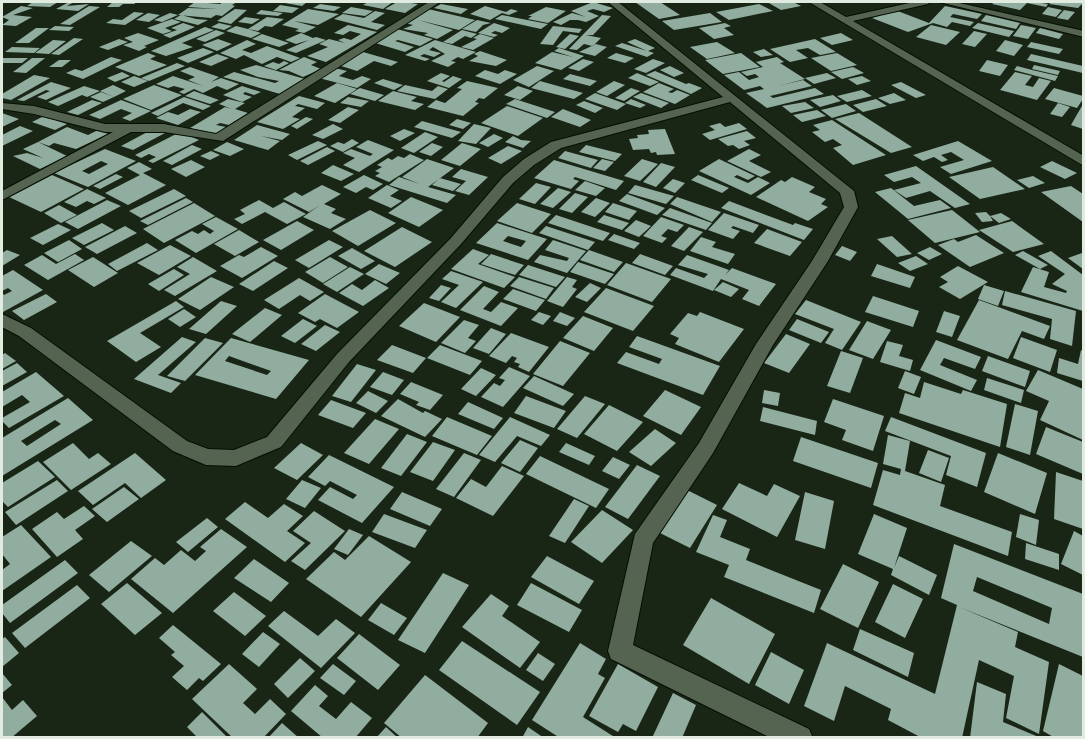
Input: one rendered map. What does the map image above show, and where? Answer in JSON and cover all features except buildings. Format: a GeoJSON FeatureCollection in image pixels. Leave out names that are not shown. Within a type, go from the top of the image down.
{"type":"FeatureCollection","features":[{"type":"Feature","properties":{"kind":"street"},"geometry":{"type":"LineString","coordinates":[[2,106],[34,110],[105,128],[133,126],[164,128],[218,138],[435,2]]}},
{"type":"Feature","properties":{"kind":"street"},"geometry":{"type":"LineString","coordinates":[[613,2],[846,191],[851,207],[820,261],[765,344],[706,448],[643,541],[620,651],[800,738]]}},
{"type":"Feature","properties":{"kind":"street"},"geometry":{"type":"LineString","coordinates":[[814,2],[1083,162]]}},
{"type":"Feature","properties":{"kind":"street"},"geometry":{"type":"LineString","coordinates":[[844,20],[925,2]]}},
{"type":"Feature","properties":{"kind":"street"},"geometry":{"type":"LineString","coordinates":[[944,2],[1083,34]]}},
{"type":"Feature","properties":{"kind":"street"},"geometry":{"type":"LineString","coordinates":[[2,320],[25,332],[180,446],[206,457],[236,458],[274,442],[344,358],[456,241],[508,180],[529,162],[556,145],[731,98]]}},
{"type":"Feature","properties":{"kind":"street"},"geometry":{"type":"LineString","coordinates":[[2,196],[133,126]]}}]}
